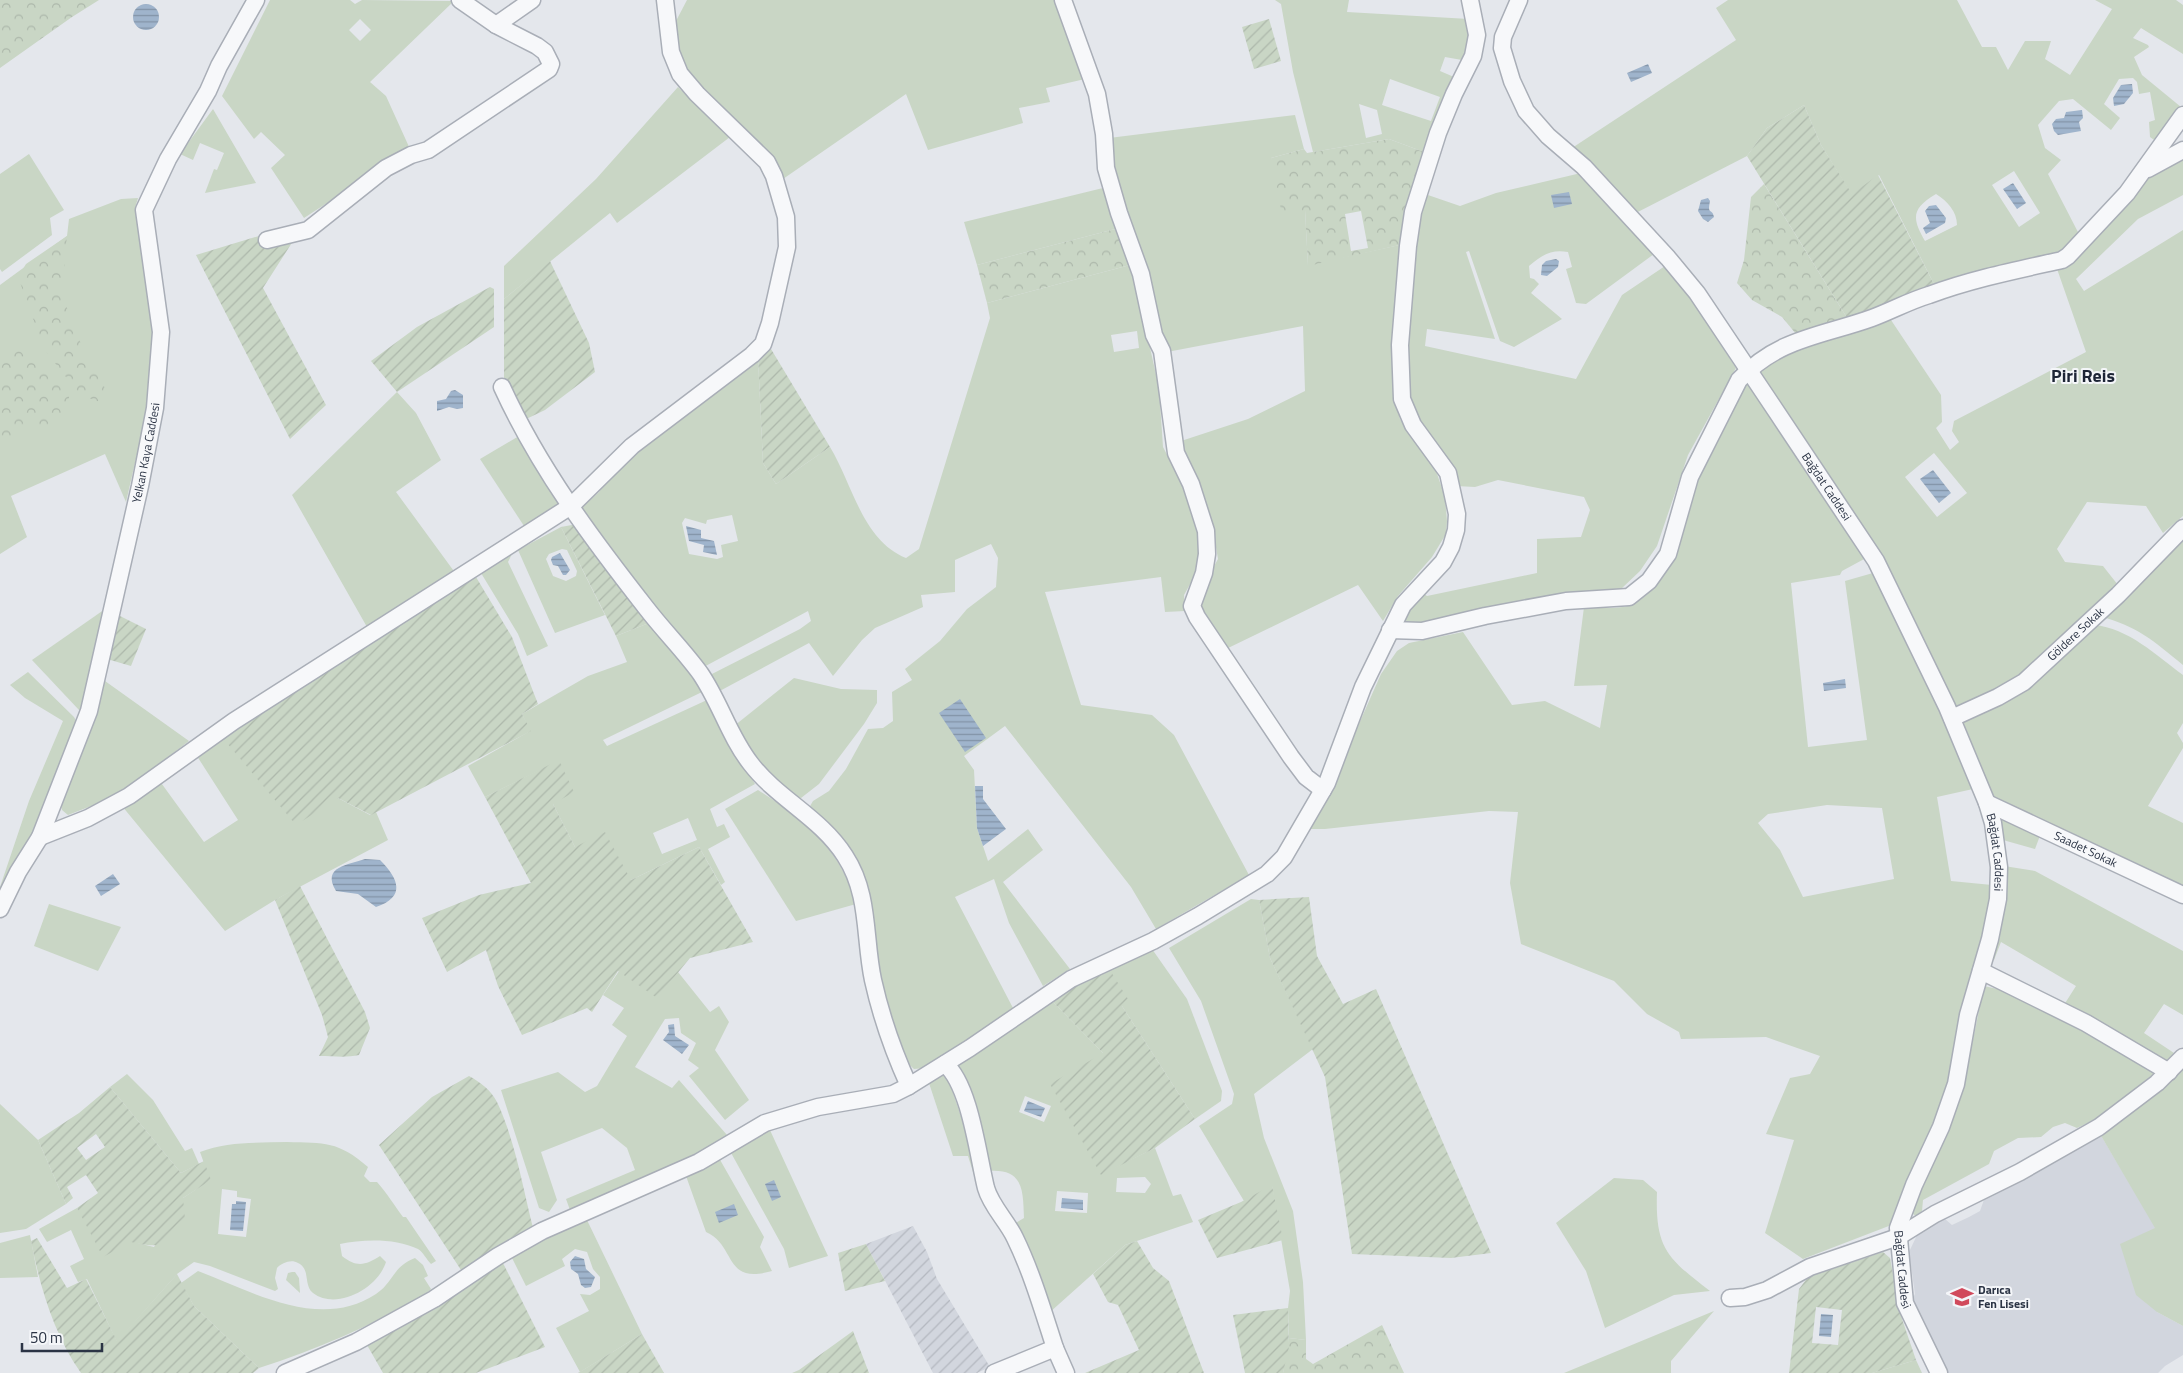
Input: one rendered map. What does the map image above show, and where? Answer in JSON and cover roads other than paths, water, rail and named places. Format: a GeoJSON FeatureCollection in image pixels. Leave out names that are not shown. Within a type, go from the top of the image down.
{"type":"FeatureCollection","features":[{"type":"Feature","properties":{"kind":"street","name":"Yelkan Kaya Caddesi"},"geometry":{"type":"LineString","coordinates":[[0,909],[18,872],[40,837],[89,710],[155,408],[161,332],[144,210],[168,159],[208,91],[219,66],[256,0]]}},
{"type":"Feature","properties":{"kind":"street"},"geometry":{"type":"LineString","coordinates":[[267,240],[308,230],[386,168],[411,155],[428,150],[549,69],[551,64],[545,52],[496,25],[460,0]]}},
{"type":"Feature","properties":{"kind":"street"},"geometry":{"type":"LineString","coordinates":[[496,25],[532,0]]}},
{"type":"Feature","properties":{"kind":"street"},"geometry":{"type":"LineString","coordinates":[[40,837],[88,818],[129,796],[230,724],[571,506],[632,446],[752,355],[763,344],[770,323],[787,247],[786,217],[774,176],[767,162],[756,149],[697,94],[680,74],[671,52],[665,0]]}},
{"type":"Feature","properties":{"kind":"street"},"geometry":{"type":"LineString","coordinates":[[1063,0],[1097,94],[1106,168],[1119,213],[1141,274],[1154,335],[1162,351],[1176,454],[1191,484],[1206,531],[1205,563],[1192,606],[1197,617],[1291,757],[1306,777],[1323,790]]}},
{"type":"Feature","properties":{"kind":"street"},"geometry":{"type":"LineString","coordinates":[[285,1373],[356,1342],[401,1318],[434,1299],[498,1256],[542,1231],[699,1162],[765,1123],[818,1106],[893,1094],[909,1086],[1071,979],[1153,940],[1198,916],[1267,874],[1284,857],[1323,790],[1363,687],[1403,605],[1443,562],[1451,547],[1456,530],[1456,514],[1448,474],[1413,424],[1402,400],[1400,345],[1408,246],[1413,212],[1438,133],[1454,94],[1474,56],[1477,36],[1470,0]]}},
{"type":"Feature","properties":{"kind":"street"},"geometry":{"type":"LineString","coordinates":[[1477,36],[1502,37],[1519,0]]}},
{"type":"Feature","properties":{"kind":"street","name":"Bağdat Caddesi"},"geometry":{"type":"LineString","coordinates":[[1502,37],[1505,63],[1526,111],[1548,136],[1584,166],[1668,258],[1706,307],[1747,371],[1876,560],[1952,718],[1988,803],[1994,823],[1999,867],[1998,899],[1981,971],[1968,1015],[1956,1084],[1941,1127],[1904,1210],[1898,1228],[1905,1303],[1939,1373]]}},
{"type":"Feature","properties":{"kind":"street"},"geometry":{"type":"LineString","coordinates":[[1390,630],[1422,631],[1485,616],[1566,601],[1630,597],[1649,581],[1668,554],[1690,477],[1739,380],[1747,371],[1776,350],[1793,342],[1874,318],[1921,298],[1978,279],[2062,260],[2096,229],[2143,172],[2183,115]]}},
{"type":"Feature","properties":{"kind":"street"},"geometry":{"type":"LineString","coordinates":[[2143,172],[2183,150]]}},
{"type":"Feature","properties":{"kind":"street"},"geometry":{"type":"LineString","coordinates":[[502,388],[526,439],[571,506],[622,578],[701,674],[730,735],[751,765],[780,794],[826,831],[845,856],[857,877],[863,901],[873,980],[896,1057],[909,1086]]}},
{"type":"Feature","properties":{"kind":"street","name":"Göldere Sokak"},"geometry":{"type":"LineString","coordinates":[[1952,718],[2024,682],[2118,595],[2183,528]]}},
{"type":"Feature","properties":{"kind":"street","name":"Saadet Sokak"},"geometry":{"type":"LineString","coordinates":[[1988,803],[2183,895]]}},
{"type":"Feature","properties":{"kind":"street"},"geometry":{"type":"LineString","coordinates":[[1981,971],[2086,1023],[2169,1072]]}},
{"type":"Feature","properties":{"kind":"street"},"geometry":{"type":"LineString","coordinates":[[1730,1298],[1745,1297],[1767,1290],[1810,1267],[1898,1237],[1935,1214],[2020,1172],[2099,1126],[2169,1072],[2183,1057]]}},
{"type":"Feature","properties":{"kind":"street"},"geometry":{"type":"LineString","coordinates":[[944,1064],[951,1069],[961,1086],[986,1191],[1014,1236],[1022,1254],[1066,1373]]}},
{"type":"Feature","properties":{"kind":"street"},"geometry":{"type":"LineString","coordinates":[[994,1373],[1056,1348]]}},
{"type":"Feature","properties":{"kind":"water"},"geometry":{"type":"Polygon","coordinates":[[[146,4],[155,8],[159,17],[155,26],[146,30],[137,26],[133,17],[137,8],[146,4]]]}},
{"type":"Feature","properties":{"kind":"water"},"geometry":{"type":"Polygon","coordinates":[[[1648,64],[1652,73],[1631,82],[1627,73],[1648,64]]]}},
{"type":"Feature","properties":{"kind":"water"},"geometry":{"type":"Polygon","coordinates":[[[2132,84],[2133,93],[2124,104],[2114,106],[2113,98],[2121,85],[2132,84]]]}},
{"type":"Feature","properties":{"kind":"water"},"geometry":{"type":"Polygon","coordinates":[[[2082,110],[2083,118],[2079,122],[2081,131],[2058,135],[2054,131],[2052,124],[2056,119],[2064,118],[2066,112],[2082,110]]]}},
{"type":"Feature","properties":{"kind":"water"},"geometry":{"type":"Polygon","coordinates":[[[2013,183],[2026,203],[2017,209],[2003,189],[2013,183]]]}},
{"type":"Feature","properties":{"kind":"water"},"geometry":{"type":"Polygon","coordinates":[[[1569,192],[1572,204],[1554,208],[1551,195],[1569,192]]]}},
{"type":"Feature","properties":{"kind":"water"},"geometry":{"type":"Polygon","coordinates":[[[1708,198],[1710,201],[1709,210],[1714,217],[1708,222],[1703,219],[1698,211],[1701,200],[1708,198]]]}},
{"type":"Feature","properties":{"kind":"water"},"geometry":{"type":"Polygon","coordinates":[[[1936,205],[1946,218],[1945,223],[1926,234],[1923,228],[1930,223],[1925,211],[1929,206],[1936,205]]]}},
{"type":"Feature","properties":{"kind":"water"},"geometry":{"type":"Polygon","coordinates":[[[1556,259],[1559,261],[1558,267],[1547,276],[1541,275],[1542,265],[1546,261],[1556,259]]]}},
{"type":"Feature","properties":{"kind":"water"},"geometry":{"type":"Polygon","coordinates":[[[455,390],[463,395],[463,408],[449,407],[437,411],[437,401],[446,399],[451,391],[455,390]]]}},
{"type":"Feature","properties":{"kind":"water"},"geometry":{"type":"Polygon","coordinates":[[[1933,470],[1951,493],[1939,503],[1920,479],[1933,470]]]}},
{"type":"Feature","properties":{"kind":"water"},"geometry":{"type":"Polygon","coordinates":[[[686,526],[701,530],[701,538],[714,541],[717,555],[703,552],[704,545],[689,541],[686,526]]]}},
{"type":"Feature","properties":{"kind":"water"},"geometry":{"type":"Polygon","coordinates":[[[560,553],[570,570],[566,575],[563,575],[558,566],[553,565],[551,560],[552,557],[560,553]]]}},
{"type":"Feature","properties":{"kind":"water"},"geometry":{"type":"Polygon","coordinates":[[[1845,679],[1846,688],[1824,691],[1823,683],[1845,679]]]}},
{"type":"Feature","properties":{"kind":"water"},"geometry":{"type":"Polygon","coordinates":[[[960,699],[986,738],[965,752],[939,713],[960,699]]]}},
{"type":"Feature","properties":{"kind":"water"},"geometry":{"type":"Polygon","coordinates":[[[975,786],[983,786],[983,799],[1006,829],[983,846],[977,828],[975,786]]]}},
{"type":"Feature","properties":{"kind":"water"},"geometry":{"type":"Polygon","coordinates":[[[365,859],[380,860],[392,874],[395,881],[395,893],[392,898],[376,907],[358,894],[336,891],[332,883],[334,871],[345,865],[365,859]]]}},
{"type":"Feature","properties":{"kind":"water"},"geometry":{"type":"Polygon","coordinates":[[[113,874],[120,884],[101,896],[95,886],[113,874]]]}},
{"type":"Feature","properties":{"kind":"water"},"geometry":{"type":"Polygon","coordinates":[[[674,1024],[675,1036],[689,1045],[682,1054],[663,1040],[669,1032],[668,1025],[674,1024]]]}},
{"type":"Feature","properties":{"kind":"water"},"geometry":{"type":"Polygon","coordinates":[[[1028,1101],[1045,1108],[1041,1117],[1024,1111],[1028,1101]]]}},
{"type":"Feature","properties":{"kind":"water"},"geometry":{"type":"Polygon","coordinates":[[[774,1180],[781,1197],[772,1201],[765,1184],[774,1180]]]}},
{"type":"Feature","properties":{"kind":"water"},"geometry":{"type":"Polygon","coordinates":[[[1062,1198],[1083,1200],[1083,1210],[1061,1208],[1062,1198]]]}},
{"type":"Feature","properties":{"kind":"water"},"geometry":{"type":"Polygon","coordinates":[[[236,1201],[246,1202],[243,1231],[230,1230],[232,1204],[236,1204],[236,1201]]]}},
{"type":"Feature","properties":{"kind":"water"},"geometry":{"type":"Polygon","coordinates":[[[734,1204],[738,1215],[719,1223],[715,1212],[734,1204]]]}},
{"type":"Feature","properties":{"kind":"water"},"geometry":{"type":"Polygon","coordinates":[[[575,1256],[584,1259],[586,1269],[595,1277],[591,1287],[585,1288],[581,1285],[578,1274],[571,1269],[570,1262],[575,1256]]]}},
{"type":"Feature","properties":{"kind":"water"},"geometry":{"type":"Polygon","coordinates":[[[1821,1314],[1833,1315],[1831,1337],[1819,1336],[1821,1314]]]}},
{"type":"Feature","properties":{"kind":"place","name":"Darıca Fen Lisesi"},"geometry":{"type":"Point","coordinates":[1962,1297]}},
{"type":"Feature","properties":{"kind":"district","name":"Piri Reis"},"geometry":{"type":"Point","coordinates":[2083,376]}}]}
